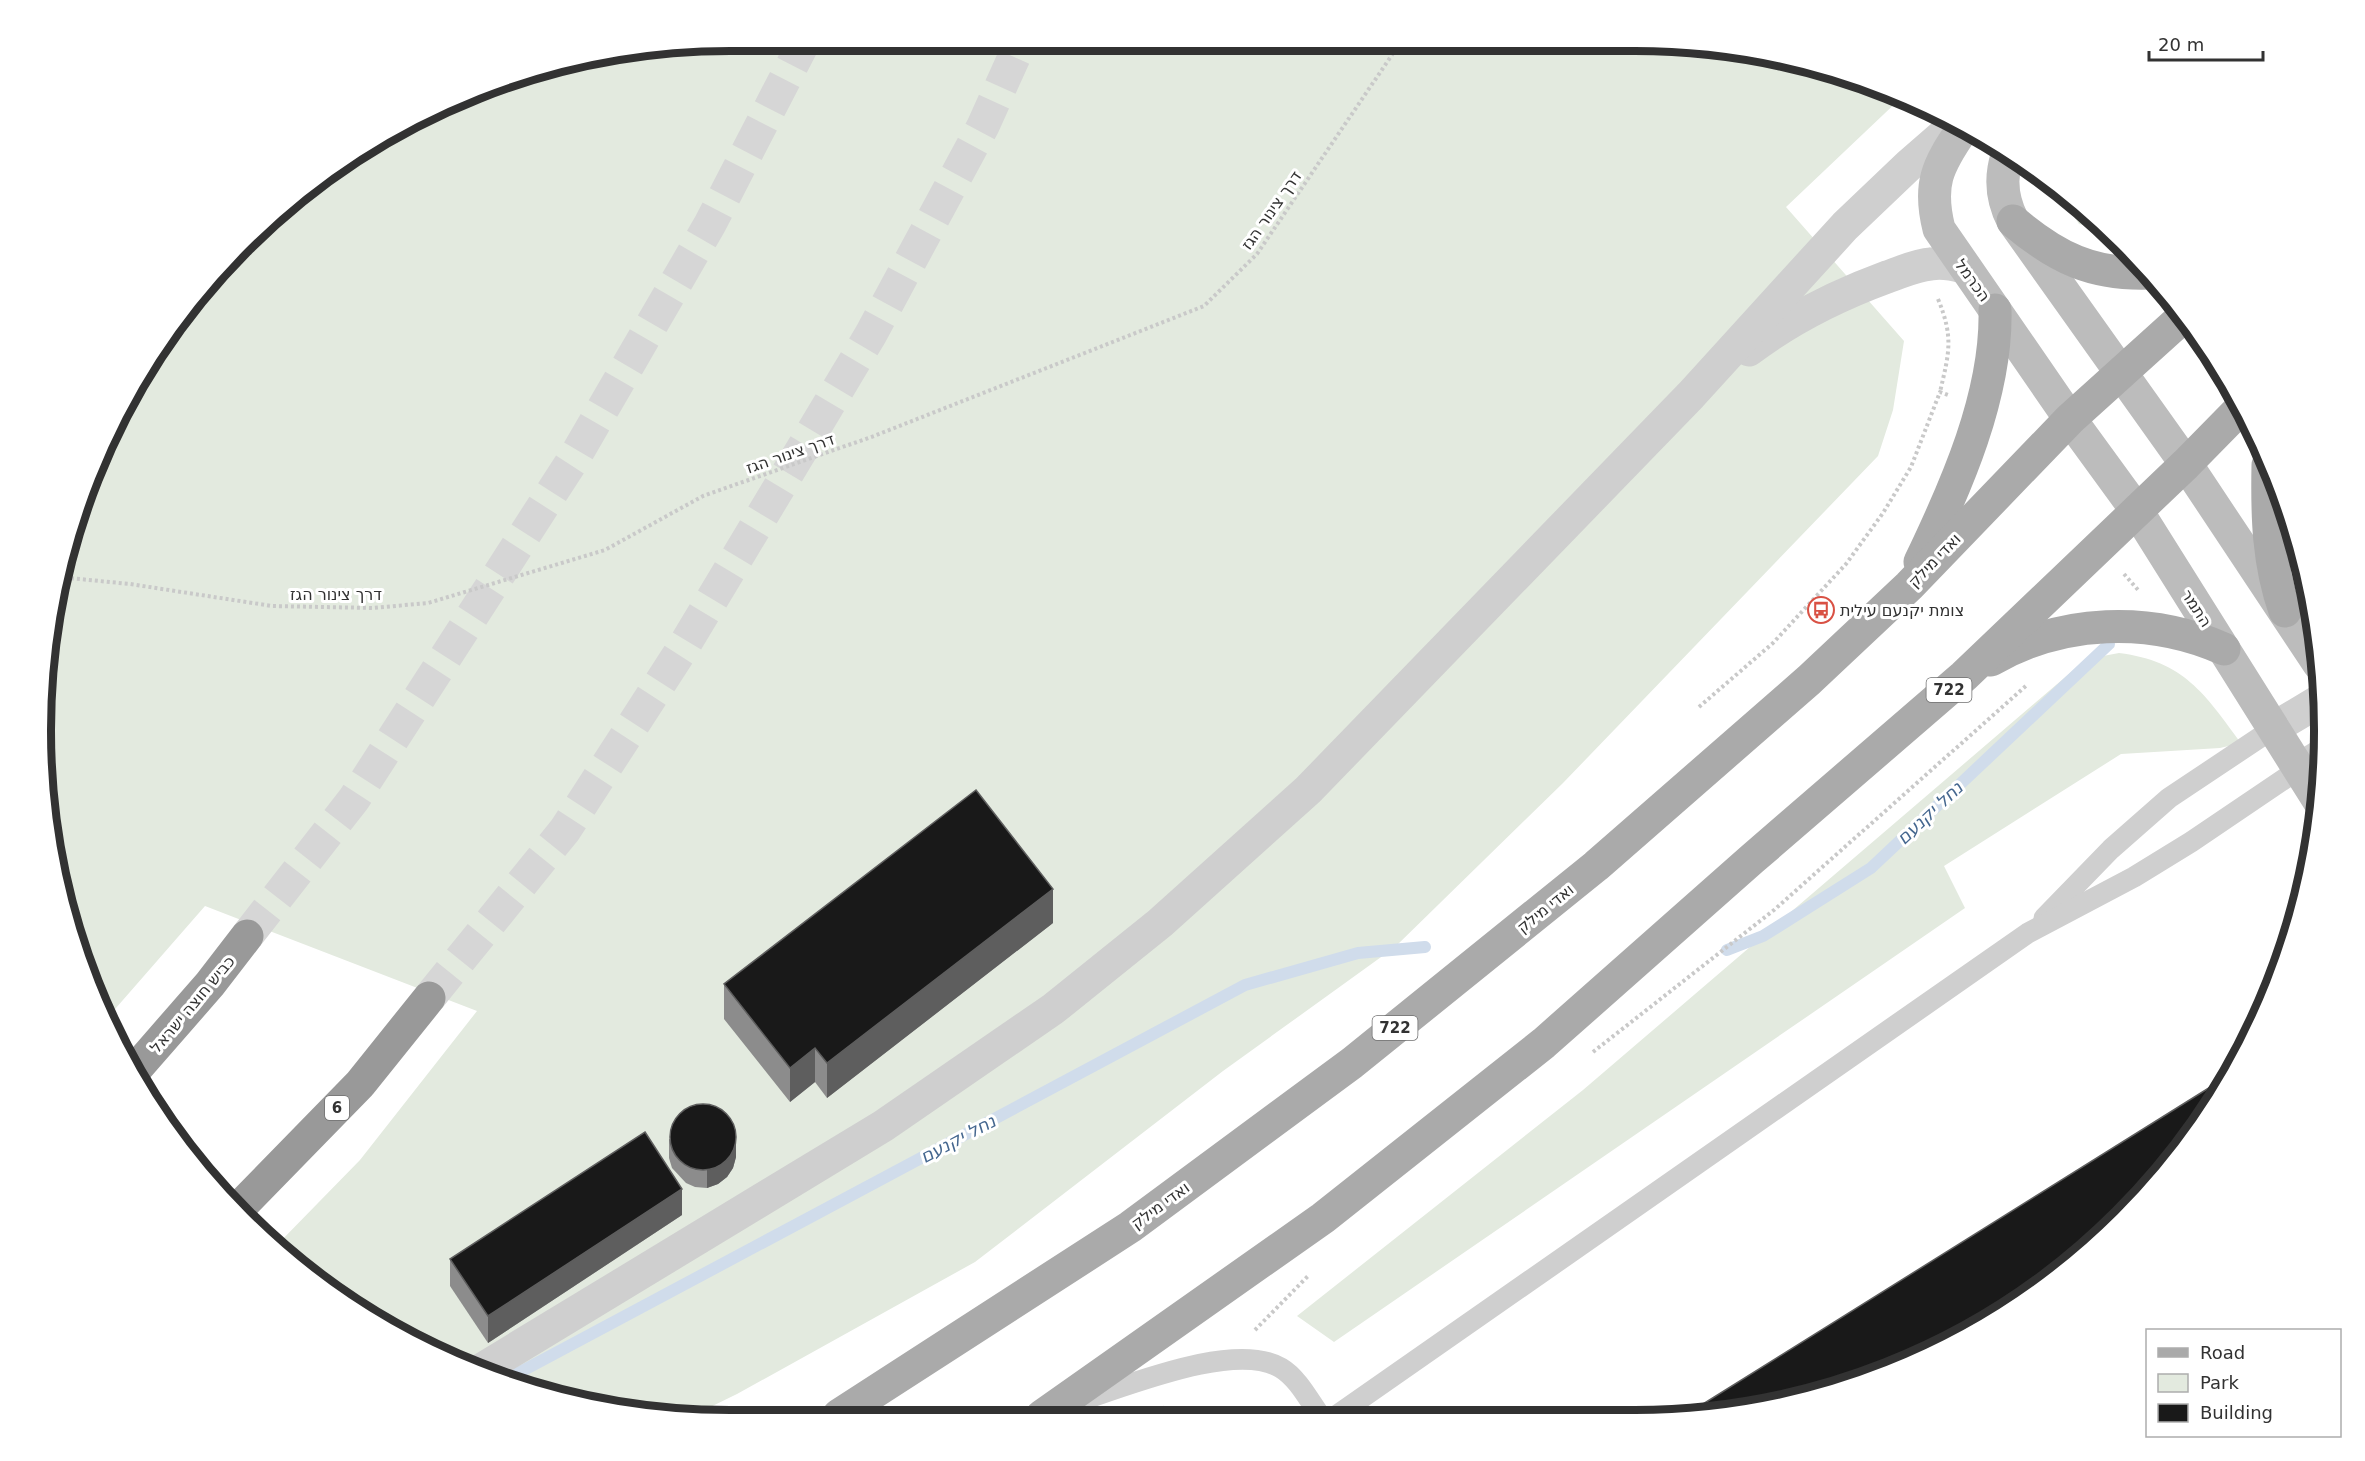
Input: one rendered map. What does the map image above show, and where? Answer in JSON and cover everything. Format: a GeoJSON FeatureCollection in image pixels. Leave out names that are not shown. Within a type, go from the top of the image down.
{"type":"FeatureCollection","features":[{"type":"Feature","properties":{"kind":"highway","name":"כביש חוצה ישראל"},"geometry":{"type":"LineString","coordinates":[[139,1065],[210,984],[247,936]]}},
{"type":"Feature","properties":{"kind":"highway","name":"6"},"geometry":{"type":"LineString","coordinates":[[243,1204],[360,1084],[429,998]]}},
{"type":"Feature","properties":{"kind":"main road","name":"הכרמל"},"geometry":{"type":"LineString","coordinates":[[1959,134],[1939,164],[1933,193],[1939,229],[1963,267],[2070,419]]}},
{"type":"Feature","properties":{"kind":"main road"},"geometry":{"type":"LineString","coordinates":[[2005,162],[2002,185],[2004,201],[2013,221],[2186,464],[2309,648]]}},
{"type":"Feature","properties":{"kind":"main road"},"geometry":{"type":"LineString","coordinates":[[2013,221],[2050,250],[2070,260],[2120,273],[2137,273]]}},
{"type":"Feature","properties":{"kind":"main road"},"geometry":{"type":"LineString","coordinates":[[1909,586],[1951,498],[1967,453],[1980,409],[1994,342],[1995,310]]}},
{"type":"Feature","properties":{"kind":"main road","name":"ואדי מילק"},"geometry":{"type":"LineString","coordinates":[[847,1410],[1130,1227],[1352,1063],[1596,866],[1809,680],[1909,586],[2070,419],[2178,322]]}},
{"type":"Feature","properties":{"kind":"main road","name":"722"},"geometry":{"type":"LineString","coordinates":[[1051,1410],[1323,1218],[1544,1043],[1964,676],[2186,464],[2235,414]]}},
{"type":"Feature","properties":{"kind":"main road","name":"התמר"},"geometry":{"type":"LineString","coordinates":[[2070,419],[2137,511],[2274,728],[2311,762]]}},
{"type":"Feature","properties":{"kind":"main road"},"geometry":{"type":"LineString","coordinates":[[2268,487],[2272,566],[2285,611]]}},
{"type":"Feature","properties":{"kind":"main road"},"geometry":{"type":"LineString","coordinates":[[1964,676],[2003,654],[2069,632],[2108,625],[2156,630],[2192,637],[2224,649]]}},
{"type":"Feature","properties":{"kind":"street"},"geometry":{"type":"LineString","coordinates":[[489,1365],[883,1126],[1053,1009],[1160,923],[1308,790],[1691,395],[1845,226],[1950,129]]}},
{"type":"Feature","properties":{"kind":"street"},"geometry":{"type":"LineString","coordinates":[[1691,395],[1764,338],[1816,307],[1918,266],[1948,263],[1963,267]]}},
{"type":"Feature","properties":{"kind":"street"},"geometry":{"type":"LineString","coordinates":[[2274,728],[2313,704]]}},
{"type":"Feature","properties":{"kind":"lane"},"geometry":{"type":"LineString","coordinates":[[2028,933],[2111,849],[2169,798],[2274,728]]}},
{"type":"Feature","properties":{"kind":"lane"},"geometry":{"type":"LineString","coordinates":[[1344,1410],[2028,933],[2134,877],[2311,762]]}},
{"type":"Feature","properties":{"kind":"lane"},"geometry":{"type":"LineString","coordinates":[[1056,1410],[1198,1364],[1237,1359],[1279,1367],[1289,1374],[1315,1410]]}},
{"type":"Feature","properties":{"kind":"path","name":"דרך צינור הגז"},"geometry":{"type":"LineString","coordinates":[[69,578],[130,584],[272,606],[374,608],[428,603],[605,550],[703,496],[874,436],[1204,306],[1257,254],[1395,51]]}},
{"type":"Feature","properties":{"kind":"path"},"geometry":{"type":"LineString","coordinates":[[1699,707],[1773,643],[1846,564],[1883,513],[1911,467],[1940,392],[1980,409]]}},
{"type":"Feature","properties":{"kind":"path"},"geometry":{"type":"LineString","coordinates":[[2100,546],[2142,594],[2156,630]]}},
{"type":"Feature","properties":{"kind":"path"},"geometry":{"type":"LineString","coordinates":[[1588,1056],[1774,910],[2030,682]]}},
{"type":"Feature","properties":{"kind":"path"},"geometry":{"type":"LineString","coordinates":[[1237,1359],[1256,1328],[1310,1274]]}},
{"type":"Feature","properties":{"kind":"path"},"geometry":{"type":"LineString","coordinates":[[1159,1410],[1168,1406]]}},
{"type":"Feature","properties":{"kind":"green space"},"geometry":{"type":"Polygon","coordinates":[[[730,51],[1679,52],[1767,64],[1810,74],[1895,103],[1786,207],[1904,341],[1893,410],[1878,456],[1563,783],[1395,947],[1223,1071],[975,1262],[705,1409],[642,1404],[598,1397],[512,1374],[470,1358],[391,1319],[317,1270],[281,1240],[360,1160],[477,1011],[205,906],[112,1012],[87,949],[74,906],[64,863],[52,775],[52,686],[64,598],[74,555],[87,512],[121,430],[142,391],[191,317],[250,250],[317,191],[391,142],[430,121],[512,87],[555,74],[642,57],[686,52],[730,51]]]}},
{"type":"Feature","properties":{"kind":"green space"},"geometry":{"type":"Polygon","coordinates":[[[2069,209],[2090,227],[2079,224],[2069,209]]]}},
{"type":"Feature","properties":{"kind":"green space"},"geometry":{"type":"Polygon","coordinates":[[[2119,653],[2141,657],[2177,672],[2204,695],[2241,743],[2220,748],[2121,754],[1944,866],[1965,908],[1334,1342],[1297,1316],[1583,1090],[2077,667],[2103,656],[2119,653]]]}},
{"type":"Feature","properties":{"kind":"building"},"geometry":{"type":"Polygon","coordinates":[[[976,790],[1053,889],[827,1063],[815,1048],[790,1068],[724,984],[976,790]]]}},
{"type":"Feature","properties":{"kind":"building"},"geometry":{"type":"Polygon","coordinates":[[[2213,1085],[2174,1144],[2115,1211],[2048,1270],[1974,1319],[1935,1340],[1853,1374],[1767,1397],[1699,1407],[2213,1085]]]}},
{"type":"Feature","properties":{"kind":"building"},"geometry":{"type":"Polygon","coordinates":[[[703,1104],[715,1107],[726,1114],[733,1125],[736,1137],[733,1149],[726,1160],[715,1167],[703,1170],[691,1167],[680,1160],[673,1149],[670,1137],[673,1125],[680,1114],[691,1107],[703,1104]]]}},
{"type":"Feature","properties":{"kind":"building"},"geometry":{"type":"Polygon","coordinates":[[[645,1132],[682,1189],[488,1316],[450,1259],[645,1132]]]}},
{"type":"Feature","properties":{"kind":"waterway","name":"נחל יקנעם"},"geometry":{"type":"LineString","coordinates":[[1727,950],[1763,936],[1871,868],[2109,644]]}},
{"type":"Feature","properties":{"kind":"waterway","name":"נחל יקנעם"},"geometry":{"type":"LineString","coordinates":[[515,1375],[1245,985],[1358,953],[1425,947]]}},
{"type":"Feature","properties":{"kind":"tunnel"},"geometry":{"type":"LineString","coordinates":[[247,936],[354,799],[576,455],[710,224],[799,51]]}},
{"type":"Feature","properties":{"kind":"tunnel"},"geometry":{"type":"LineString","coordinates":[[429,998],[565,830],[684,646],[871,334],[983,126],[1017,51]]}},
{"type":"Feature","properties":{"kind":"place","name":"צומת יקנעם עילית"},"geometry":{"type":"Point","coordinates":[1821,610]}}]}
